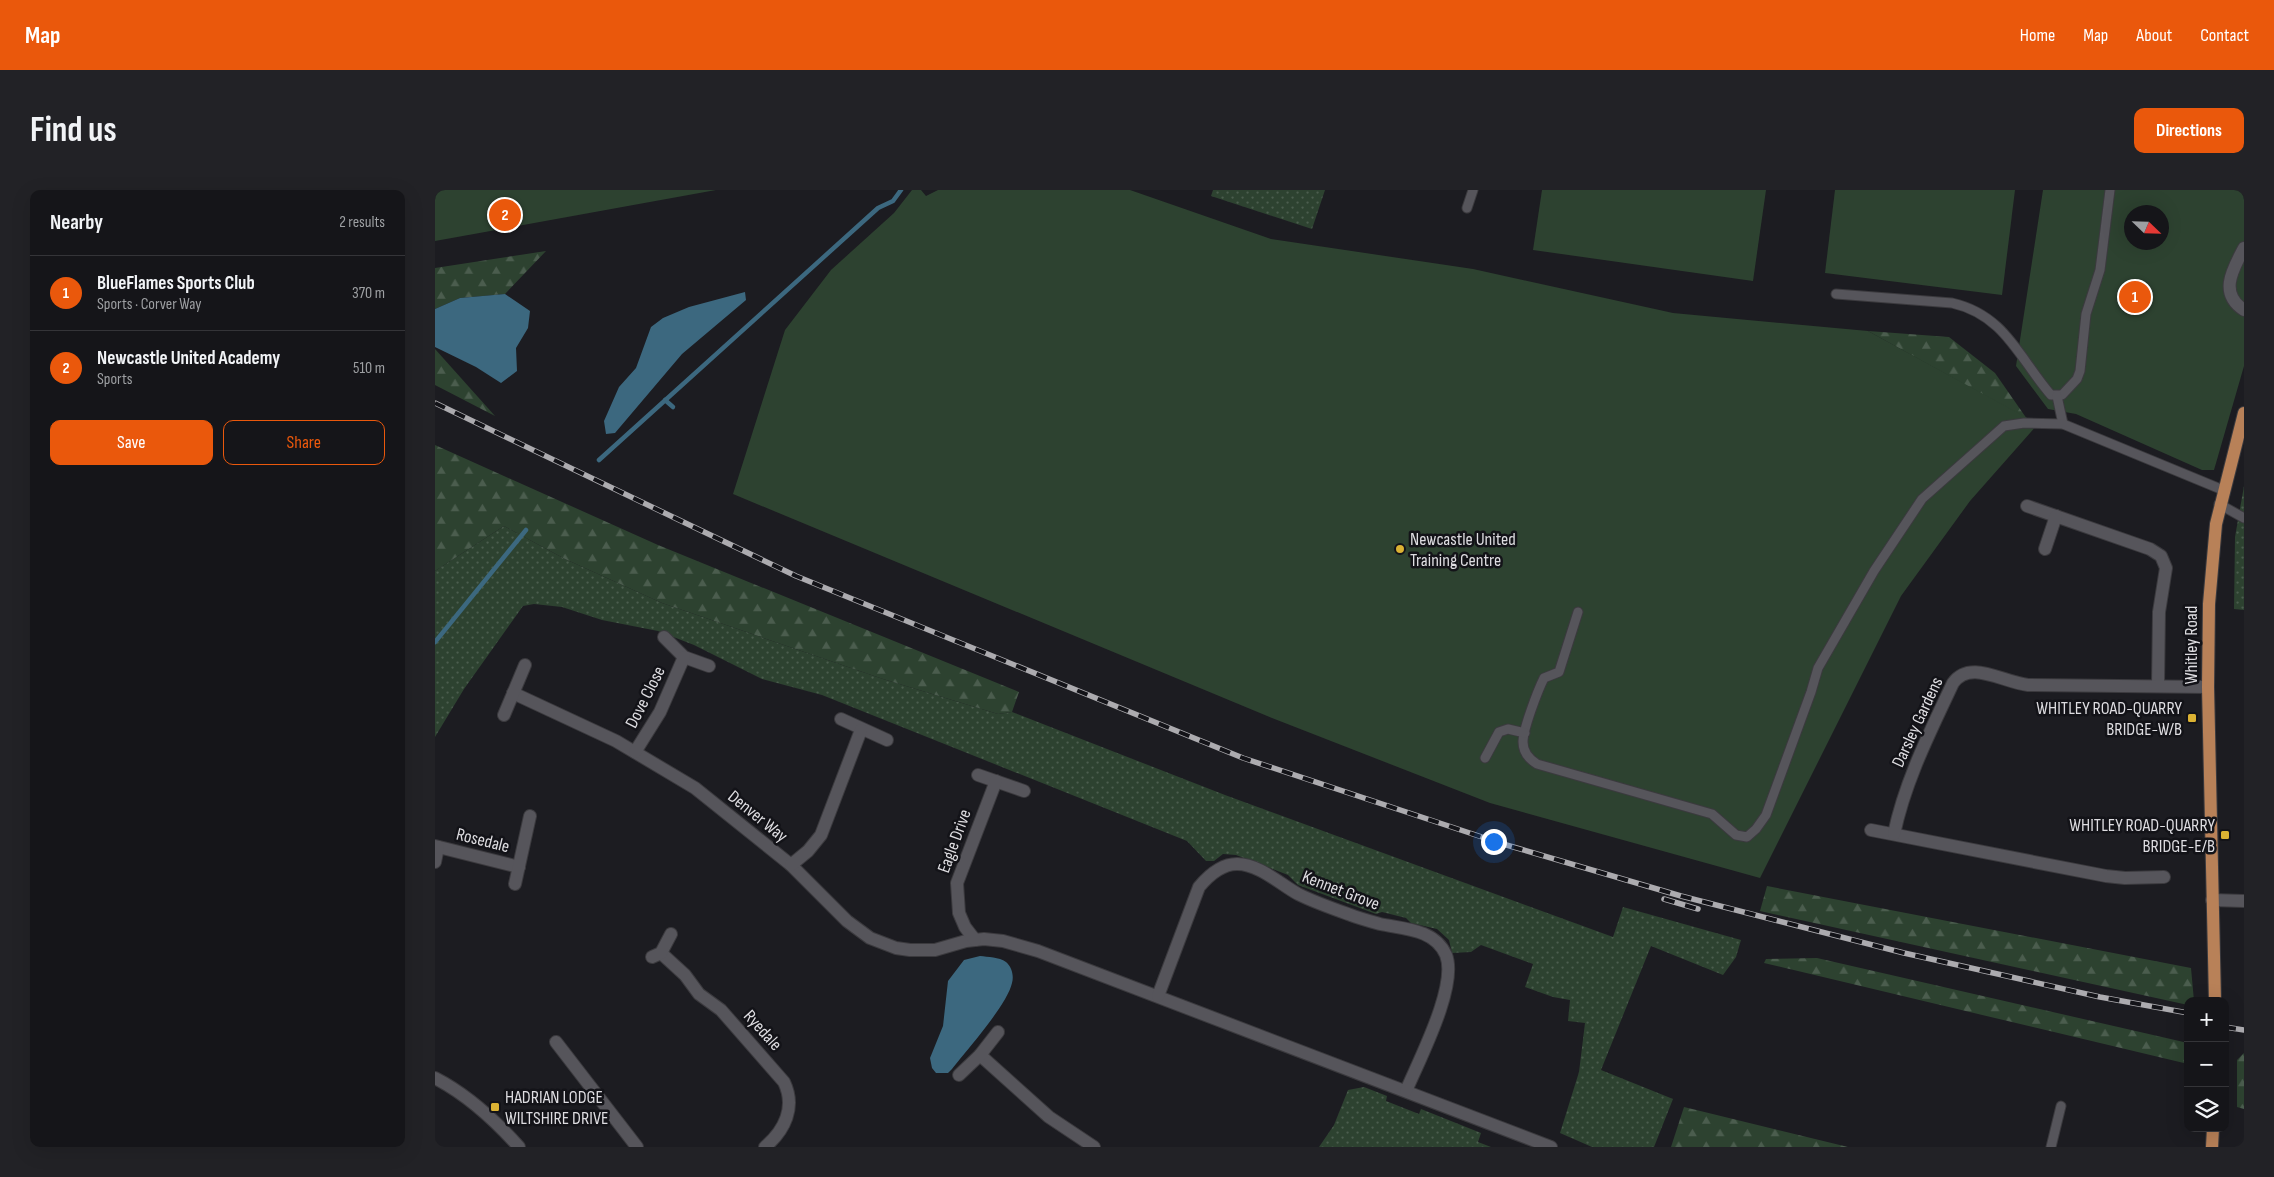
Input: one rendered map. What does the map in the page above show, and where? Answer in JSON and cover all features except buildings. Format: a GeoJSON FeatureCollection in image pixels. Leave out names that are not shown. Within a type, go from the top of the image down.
{"type":"FeatureCollection","features":[{"type":"Feature","properties":{"kind":"main road","name":"Whitley Road"},"geometry":{"type":"LineString","coordinates":[[2215,997],[2208,687],[2211,560],[2219,504],[2244,413]]}},
{"type":"Feature","properties":{"kind":"main road"},"geometry":{"type":"LineString","coordinates":[[2212,1147],[2213,1132]]}},
{"type":"Feature","properties":{"kind":"street"},"geometry":{"type":"LineString","coordinates":[[2244,248],[2230,273],[2229,288],[2233,298],[2244,310]]}},
{"type":"Feature","properties":{"kind":"street"},"geometry":{"type":"LineString","coordinates":[[2027,506],[2150,549],[2164,561],[2167,575],[2159,612],[2158,686]]}},
{"type":"Feature","properties":{"kind":"street"},"geometry":{"type":"LineString","coordinates":[[2045,549],[2056,516]]}},
{"type":"Feature","properties":{"kind":"street","name":"Dove Close"},"geometry":{"type":"LineString","coordinates":[[665,637],[684,657],[709,666]]}},
{"type":"Feature","properties":{"kind":"street","name":"Dove Close"},"geometry":{"type":"LineString","coordinates":[[635,752],[660,712],[684,657]]}},
{"type":"Feature","properties":{"kind":"street"},"geometry":{"type":"LineString","coordinates":[[503,715],[525,665]]}},
{"type":"Feature","properties":{"kind":"street","name":"Darsley Gardens"},"geometry":{"type":"LineString","coordinates":[[1894,834],[1905,789],[1953,683],[1961,674],[1973,671],[2008,682],[2028,685],[2208,687]]}},
{"type":"Feature","properties":{"kind":"street","name":"Denver Way"},"geometry":{"type":"LineString","coordinates":[[513,693],[635,752],[695,788],[791,865],[857,930],[882,944],[910,950],[935,950],[975,940],[1003,941],[1038,951],[1551,1147]]}},
{"type":"Feature","properties":{"kind":"street"},"geometry":{"type":"LineString","coordinates":[[841,719],[861,730],[887,740]]}},
{"type":"Feature","properties":{"kind":"street"},"geometry":{"type":"LineString","coordinates":[[791,865],[808,851],[821,835],[861,730]]}},
{"type":"Feature","properties":{"kind":"street"},"geometry":{"type":"LineString","coordinates":[[978,775],[1024,791]]}},
{"type":"Feature","properties":{"kind":"street","name":"Eagle Drive"},"geometry":{"type":"LineString","coordinates":[[975,940],[965,927],[959,913],[957,884],[996,781]]}},
{"type":"Feature","properties":{"kind":"street","name":"Rosedale"},"geometry":{"type":"LineString","coordinates":[[515,884],[530,816]]}},
{"type":"Feature","properties":{"kind":"street"},"geometry":{"type":"LineString","coordinates":[[1871,830],[2106,876],[2125,878],[2164,876]]}},
{"type":"Feature","properties":{"kind":"street","name":"Rosedale"},"geometry":{"type":"LineString","coordinates":[[435,862],[437,846],[519,867]]}},
{"type":"Feature","properties":{"kind":"street","name":"Kennet Grove"},"geometry":{"type":"LineString","coordinates":[[1158,996],[1199,887],[1212,874],[1226,866],[1236,864],[1253,868],[1299,894],[1334,909],[1379,924],[1421,933],[1435,941],[1442,949],[1448,964],[1448,986],[1406,1091]]}},
{"type":"Feature","properties":{"kind":"street"},"geometry":{"type":"LineString","coordinates":[[2212,900],[2244,901]]}},
{"type":"Feature","properties":{"kind":"street","name":"Ryedale"},"geometry":{"type":"LineString","coordinates":[[671,934],[656,955],[685,975],[699,994],[721,1010],[784,1082],[789,1097],[787,1115],[781,1130],[765,1147]]}},
{"type":"Feature","properties":{"kind":"street"},"geometry":{"type":"LineString","coordinates":[[959,1075],[980,1055],[998,1032]]}},
{"type":"Feature","properties":{"kind":"street"},"geometry":{"type":"LineString","coordinates":[[555,1042],[637,1147]]}},
{"type":"Feature","properties":{"kind":"street"},"geometry":{"type":"LineString","coordinates":[[980,1055],[1042,1112],[1094,1147]]}},
{"type":"Feature","properties":{"kind":"street"},"geometry":{"type":"LineString","coordinates":[[435,1078],[453,1087],[496,1120],[519,1147]]}},
{"type":"Feature","properties":{"kind":"lane"},"geometry":{"type":"LineString","coordinates":[[1467,208],[1473,190]]}},
{"type":"Feature","properties":{"kind":"lane"},"geometry":{"type":"LineString","coordinates":[[1836,294],[1952,303],[1969,307],[1998,326],[2016,347],[2037,379],[2051,395],[2057,396],[2068,390],[2080,371],[2086,314],[2100,270],[2110,190]]}},
{"type":"Feature","properties":{"kind":"lane"},"geometry":{"type":"LineString","coordinates":[[2057,396],[2063,424]]}},
{"type":"Feature","properties":{"kind":"lane"},"geometry":{"type":"LineString","coordinates":[[1578,612],[1559,672],[1544,678],[1538,689],[1523,741],[1525,752],[1530,760],[1537,764],[1712,814],[1736,835],[1747,836],[1752,834],[1765,815],[1811,692],[1818,668],[1874,571],[1922,499],[2004,426],[2025,422],[2063,424],[2223,490]]}},
{"type":"Feature","properties":{"kind":"lane"},"geometry":{"type":"LineString","coordinates":[[2219,504],[2244,518]]}},
{"type":"Feature","properties":{"kind":"lane"},"geometry":{"type":"LineString","coordinates":[[1485,758],[1499,732],[1508,729],[1525,733]]}},
{"type":"Feature","properties":{"kind":"lane"},"geometry":{"type":"LineString","coordinates":[[2051,1147],[2061,1106]]}},
{"type":"Feature","properties":{"kind":"green space"},"geometry":{"type":"Polygon","coordinates":[[[435,190],[716,190],[435,241],[435,190]]]}},
{"type":"Feature","properties":{"kind":"green space","name":"Newcastle United Training Centre"},"geometry":{"type":"Polygon","coordinates":[[[912,190],[921,190],[926,196],[938,190],[1130,190],[1271,239],[1473,269],[1673,313],[1868,331],[2038,424],[1970,501],[1901,596],[1760,878],[1490,803],[1272,718],[733,494],[785,330],[831,270],[894,213],[912,190]]]}},
{"type":"Feature","properties":{"kind":"green space"},"geometry":{"type":"Polygon","coordinates":[[[1213,190],[1325,190],[1312,229],[1211,196],[1213,190]]]}},
{"type":"Feature","properties":{"kind":"green space"},"geometry":{"type":"Polygon","coordinates":[[[1542,190],[1766,190],[1753,281],[1533,250],[1542,190]]]}},
{"type":"Feature","properties":{"kind":"green space"},"geometry":{"type":"Polygon","coordinates":[[[1835,190],[2015,190],[2002,295],[1825,273],[1835,190]]]}},
{"type":"Feature","properties":{"kind":"green space"},"geometry":{"type":"Polygon","coordinates":[[[2043,190],[2244,190],[2244,366],[2214,470],[2202,470],[2076,414],[2048,409],[2016,366],[2043,190]]]}},
{"type":"Feature","properties":{"kind":"green space"},"geometry":{"type":"Polygon","coordinates":[[[546,251],[505,294],[460,298],[435,309],[435,268],[546,251]]]}},
{"type":"Feature","properties":{"kind":"green space"},"geometry":{"type":"Polygon","coordinates":[[[1868,331],[1949,337],[1995,373],[2027,419],[1868,331]]]}},
{"type":"Feature","properties":{"kind":"green space"},"geometry":{"type":"Polygon","coordinates":[[[435,349],[495,416],[435,385],[435,349]]]}},
{"type":"Feature","properties":{"kind":"green space"},"geometry":{"type":"Polygon","coordinates":[[[435,445],[658,545],[1019,692],[1012,712],[998,714],[883,679],[662,603],[565,559],[504,526],[435,571],[435,445]]]}},
{"type":"Feature","properties":{"kind":"green space"},"geometry":{"type":"Polygon","coordinates":[[[2244,486],[2244,610],[2234,609],[2235,537],[2244,486]]]}},
{"type":"Feature","properties":{"kind":"green space"},"geometry":{"type":"Polygon","coordinates":[[[504,526],[565,559],[662,603],[883,679],[998,714],[1012,712],[1225,795],[1613,937],[1623,907],[1741,940],[1736,957],[1723,975],[1651,946],[1601,1070],[1673,1099],[1654,1147],[1592,1147],[1560,1133],[1579,1072],[1585,1023],[1568,1021],[1570,1000],[1553,997],[1525,987],[1533,964],[1481,945],[1471,952],[1452,953],[1449,940],[1437,929],[1411,923],[1406,918],[1382,912],[1376,914],[1298,885],[1288,875],[1236,855],[1223,854],[1214,861],[1206,861],[1187,841],[822,695],[762,679],[694,645],[658,631],[602,620],[562,607],[534,604],[523,606],[464,689],[435,737],[435,571],[504,526]]]}},
{"type":"Feature","properties":{"kind":"green space"},"geometry":{"type":"Polygon","coordinates":[[[1767,886],[2191,968],[2194,997],[2184,997],[2184,1004],[1760,911],[1767,886]]]}},
{"type":"Feature","properties":{"kind":"green space"},"geometry":{"type":"Polygon","coordinates":[[[1817,958],[2184,1042],[2184,1063],[1764,963],[1766,959],[1817,958]]]}},
{"type":"Feature","properties":{"kind":"green space"},"geometry":{"type":"Polygon","coordinates":[[[2244,1053],[2244,1109],[2237,1107],[2237,1060],[2244,1053]]]}},
{"type":"Feature","properties":{"kind":"green space"},"geometry":{"type":"Polygon","coordinates":[[[1364,1087],[1387,1096],[1386,1101],[1419,1114],[1421,1109],[1481,1133],[1478,1142],[1491,1147],[1319,1147],[1334,1125],[1348,1090],[1364,1087]]]}},
{"type":"Feature","properties":{"kind":"green space"},"geometry":{"type":"Polygon","coordinates":[[[1684,1107],[1848,1147],[1671,1147],[1684,1107]]]}},
{"type":"Feature","properties":{"kind":"water"},"geometry":{"type":"Polygon","coordinates":[[[745,292],[746,300],[682,354],[615,433],[606,434],[604,421],[619,387],[636,368],[651,327],[663,318],[689,307],[745,292]]]}},
{"type":"Feature","properties":{"kind":"water"},"geometry":{"type":"Polygon","coordinates":[[[505,294],[530,311],[528,328],[516,348],[517,371],[501,383],[476,367],[435,347],[435,309],[460,298],[505,294]]]}},
{"type":"Feature","properties":{"kind":"water"},"geometry":{"type":"Polygon","coordinates":[[[980,956],[1000,959],[1008,964],[1013,977],[1009,992],[986,1027],[952,1069],[948,1073],[936,1073],[932,1068],[930,1058],[943,1026],[948,981],[964,960],[980,956]]]}},
{"type":"Feature","properties":{"kind":"waterway"},"geometry":{"type":"LineString","coordinates":[[599,460],[878,208],[893,201],[901,190]]}},
{"type":"Feature","properties":{"kind":"waterway"},"geometry":{"type":"LineString","coordinates":[[665,400],[673,407]]}},
{"type":"Feature","properties":{"kind":"waterway"},"geometry":{"type":"LineString","coordinates":[[435,642],[526,530]]}},
{"type":"Feature","properties":{"kind":"railway"},"geometry":{"type":"LineString","coordinates":[[435,403],[796,576],[1243,758],[1503,844],[1681,896],[1904,953],[2100,997],[2184,1012]]}},
{"type":"Feature","properties":{"kind":"railway"},"geometry":{"type":"LineString","coordinates":[[1664,899],[1698,909]]}},
{"type":"Feature","properties":{"kind":"railway"},"geometry":{"type":"LineString","coordinates":[[2229,1028],[2244,1030]]}},
{"type":"Feature","properties":{"kind":"place","name":"Newcastle United Academy"},"geometry":{"type":"Point","coordinates":[505,215]}},
{"type":"Feature","properties":{"kind":"place","name":"BlueFlames Sports Club"},"geometry":{"type":"Point","coordinates":[2135,297]}},
{"type":"Feature","properties":{"kind":"place","name":"Newcastle United Training Centre"},"geometry":{"type":"Point","coordinates":[1400,549]}},
{"type":"Feature","properties":{"kind":"place","name":"WHITLEY ROAD-QUARRY BRIDGE-W/B"},"geometry":{"type":"Point","coordinates":[2192,718]}},
{"type":"Feature","properties":{"kind":"place","name":"WHITLEY ROAD-QUARRY BRIDGE-E/B"},"geometry":{"type":"Point","coordinates":[2225,835]}},
{"type":"Feature","properties":{"kind":"place","name":"HADRIAN LODGE WILTSHIRE DRIVE"},"geometry":{"type":"Point","coordinates":[495,1107]}}]}
